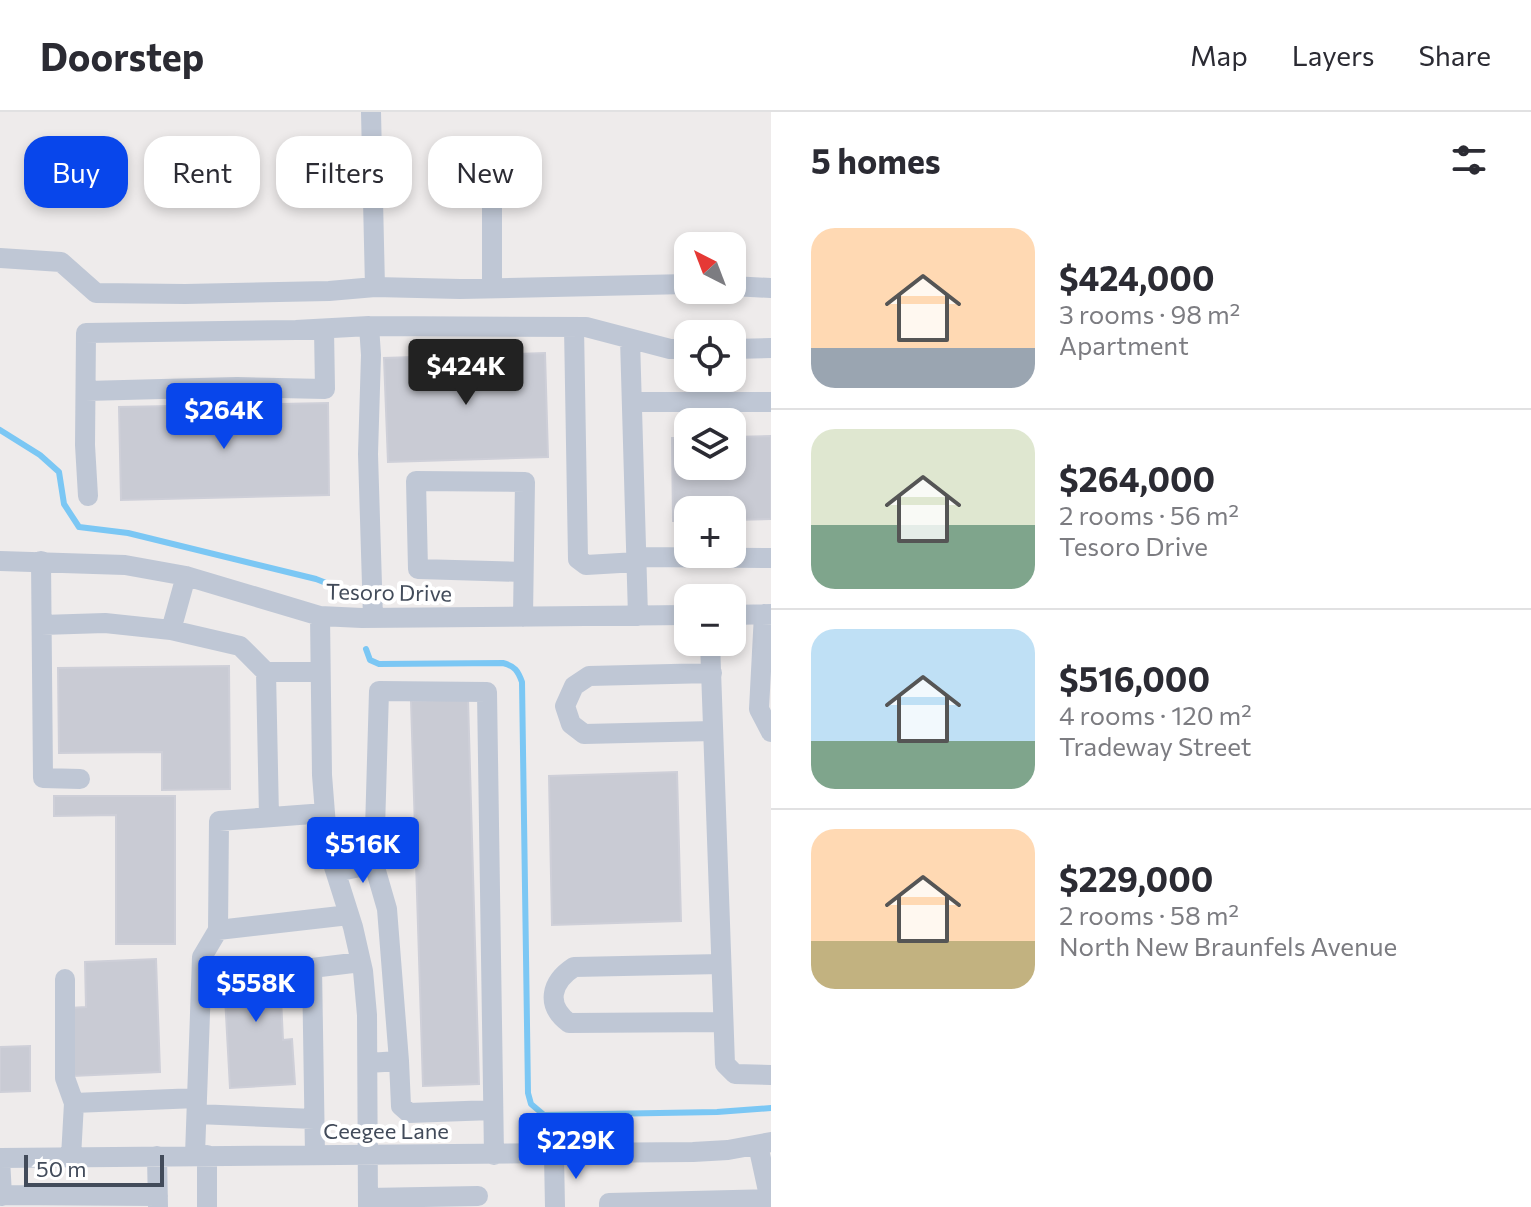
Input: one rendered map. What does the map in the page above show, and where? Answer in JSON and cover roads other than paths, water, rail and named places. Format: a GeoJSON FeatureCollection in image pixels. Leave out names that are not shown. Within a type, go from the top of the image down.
{"type":"FeatureCollection","features":[{"type":"Feature","properties":{"kind":"street"},"geometry":{"type":"LineString","coordinates":[[371,112],[375,287]]}},
{"type":"Feature","properties":{"kind":"street"},"geometry":{"type":"LineString","coordinates":[[492,208],[492,288]]}},
{"type":"Feature","properties":{"kind":"street"},"geometry":{"type":"LineString","coordinates":[[0,258],[61,262],[96,293],[674,284]]}},
{"type":"Feature","properties":{"kind":"street"},"geometry":{"type":"LineString","coordinates":[[746,287],[771,288]]}},
{"type":"Feature","properties":{"kind":"street"},"geometry":{"type":"LineString","coordinates":[[369,326],[368,454],[373,618]]}},
{"type":"Feature","properties":{"kind":"street"},"geometry":{"type":"LineString","coordinates":[[88,496],[86,333],[369,326],[586,327],[674,349]]}},
{"type":"Feature","properties":{"kind":"street"},"geometry":{"type":"LineString","coordinates":[[574,327],[578,559],[586,565],[637,560],[771,558]]}},
{"type":"Feature","properties":{"kind":"street"},"geometry":{"type":"LineString","coordinates":[[86,391],[237,387],[325,389],[324,329]]}},
{"type":"Feature","properties":{"kind":"street"},"geometry":{"type":"LineString","coordinates":[[630,339],[638,616]]}},
{"type":"Feature","properties":{"kind":"street"},"geometry":{"type":"LineString","coordinates":[[746,349],[771,348]]}},
{"type":"Feature","properties":{"kind":"street"},"geometry":{"type":"LineString","coordinates":[[632,402],[771,402]]}},
{"type":"Feature","properties":{"kind":"street"},"geometry":{"type":"LineString","coordinates":[[523,572],[418,569],[416,481],[525,482],[523,617]]}},
{"type":"Feature","properties":{"kind":"street","name":"Tesoro Drive"},"geometry":{"type":"LineString","coordinates":[[0,561],[125,565],[186,576],[320,616],[674,615]]}},
{"type":"Feature","properties":{"kind":"street"},"geometry":{"type":"LineString","coordinates":[[41,561],[43,778],[80,779]]}},
{"type":"Feature","properties":{"kind":"street"},"geometry":{"type":"LineString","coordinates":[[171,630],[186,576]]}},
{"type":"Feature","properties":{"kind":"street"},"geometry":{"type":"LineString","coordinates":[[746,615],[767,614],[759,709],[771,732]]}},
{"type":"Feature","properties":{"kind":"street"},"geometry":{"type":"LineString","coordinates":[[320,616],[325,813],[336,872],[361,962],[367,1015],[368,1202],[478,1196]]}},
{"type":"Feature","properties":{"kind":"street"},"geometry":{"type":"LineString","coordinates":[[42,625],[105,623],[171,630],[240,646],[266,672],[269,817]]}},
{"type":"Feature","properties":{"kind":"street"},"geometry":{"type":"LineString","coordinates":[[711,656],[725,1064],[735,1074],[771,1075]]}},
{"type":"Feature","properties":{"kind":"street"},"geometry":{"type":"LineString","coordinates":[[266,672],[320,672]]}},
{"type":"Feature","properties":{"kind":"street"},"geometry":{"type":"LineString","coordinates":[[712,673],[589,676],[574,686],[565,706],[571,724],[584,734],[713,731]]}},
{"type":"Feature","properties":{"kind":"street"},"geometry":{"type":"LineString","coordinates":[[493,1110],[409,1113],[401,1106],[387,909],[374,864],[379,691],[487,692],[494,1155]]}},
{"type":"Feature","properties":{"kind":"street"},"geometry":{"type":"LineString","coordinates":[[207,1207],[197,1106],[202,957],[218,930],[219,821],[325,813]]}},
{"type":"Feature","properties":{"kind":"street"},"geometry":{"type":"LineString","coordinates":[[336,872],[374,864]]}},
{"type":"Feature","properties":{"kind":"street"},"geometry":{"type":"LineString","coordinates":[[218,930],[349,915]]}},
{"type":"Feature","properties":{"kind":"street"},"geometry":{"type":"LineString","coordinates":[[315,1154],[312,968],[361,962]]}},
{"type":"Feature","properties":{"kind":"street"},"geometry":{"type":"LineString","coordinates":[[721,964],[574,967],[561,976],[553,998],[556,1013],[569,1023],[723,1022]]}},
{"type":"Feature","properties":{"kind":"street"},"geometry":{"type":"LineString","coordinates":[[65,979],[65,1078],[74,1103],[71,1157]]}},
{"type":"Feature","properties":{"kind":"street"},"geometry":{"type":"LineString","coordinates":[[368,1063],[399,1061]]}},
{"type":"Feature","properties":{"kind":"street"},"geometry":{"type":"LineString","coordinates":[[74,1103],[197,1106],[314,1119]]}},
{"type":"Feature","properties":{"kind":"street"},"geometry":{"type":"LineString","coordinates":[[609,1207],[609,1203],[771,1199],[764,1144]]}},
{"type":"Feature","properties":{"kind":"street","name":"Ceegee Lane"},"geometry":{"type":"LineString","coordinates":[[0,1158],[554,1155],[693,1152],[764,1144]]}},
{"type":"Feature","properties":{"kind":"street"},"geometry":{"type":"LineString","coordinates":[[554,1155],[555,1207]]}},
{"type":"Feature","properties":{"kind":"street"},"geometry":{"type":"LineString","coordinates":[[0,1158],[1,1196],[42,1202],[158,1202],[157,1156]]}},
{"type":"Feature","properties":{"kind":"street"},"geometry":{"type":"LineString","coordinates":[[41,1157],[42,1202]]}},
{"type":"Feature","properties":{"kind":"waterway"},"geometry":{"type":"LineString","coordinates":[[0,430],[40,455],[59,472],[64,504],[79,527],[128,533],[316,579],[334,586],[342,596]]}},
{"type":"Feature","properties":{"kind":"waterway"},"geometry":{"type":"LineString","coordinates":[[366,649],[370,660],[379,664],[503,663],[516,670],[522,682],[528,1093],[531,1104],[544,1115],[771,1108]]}}]}
